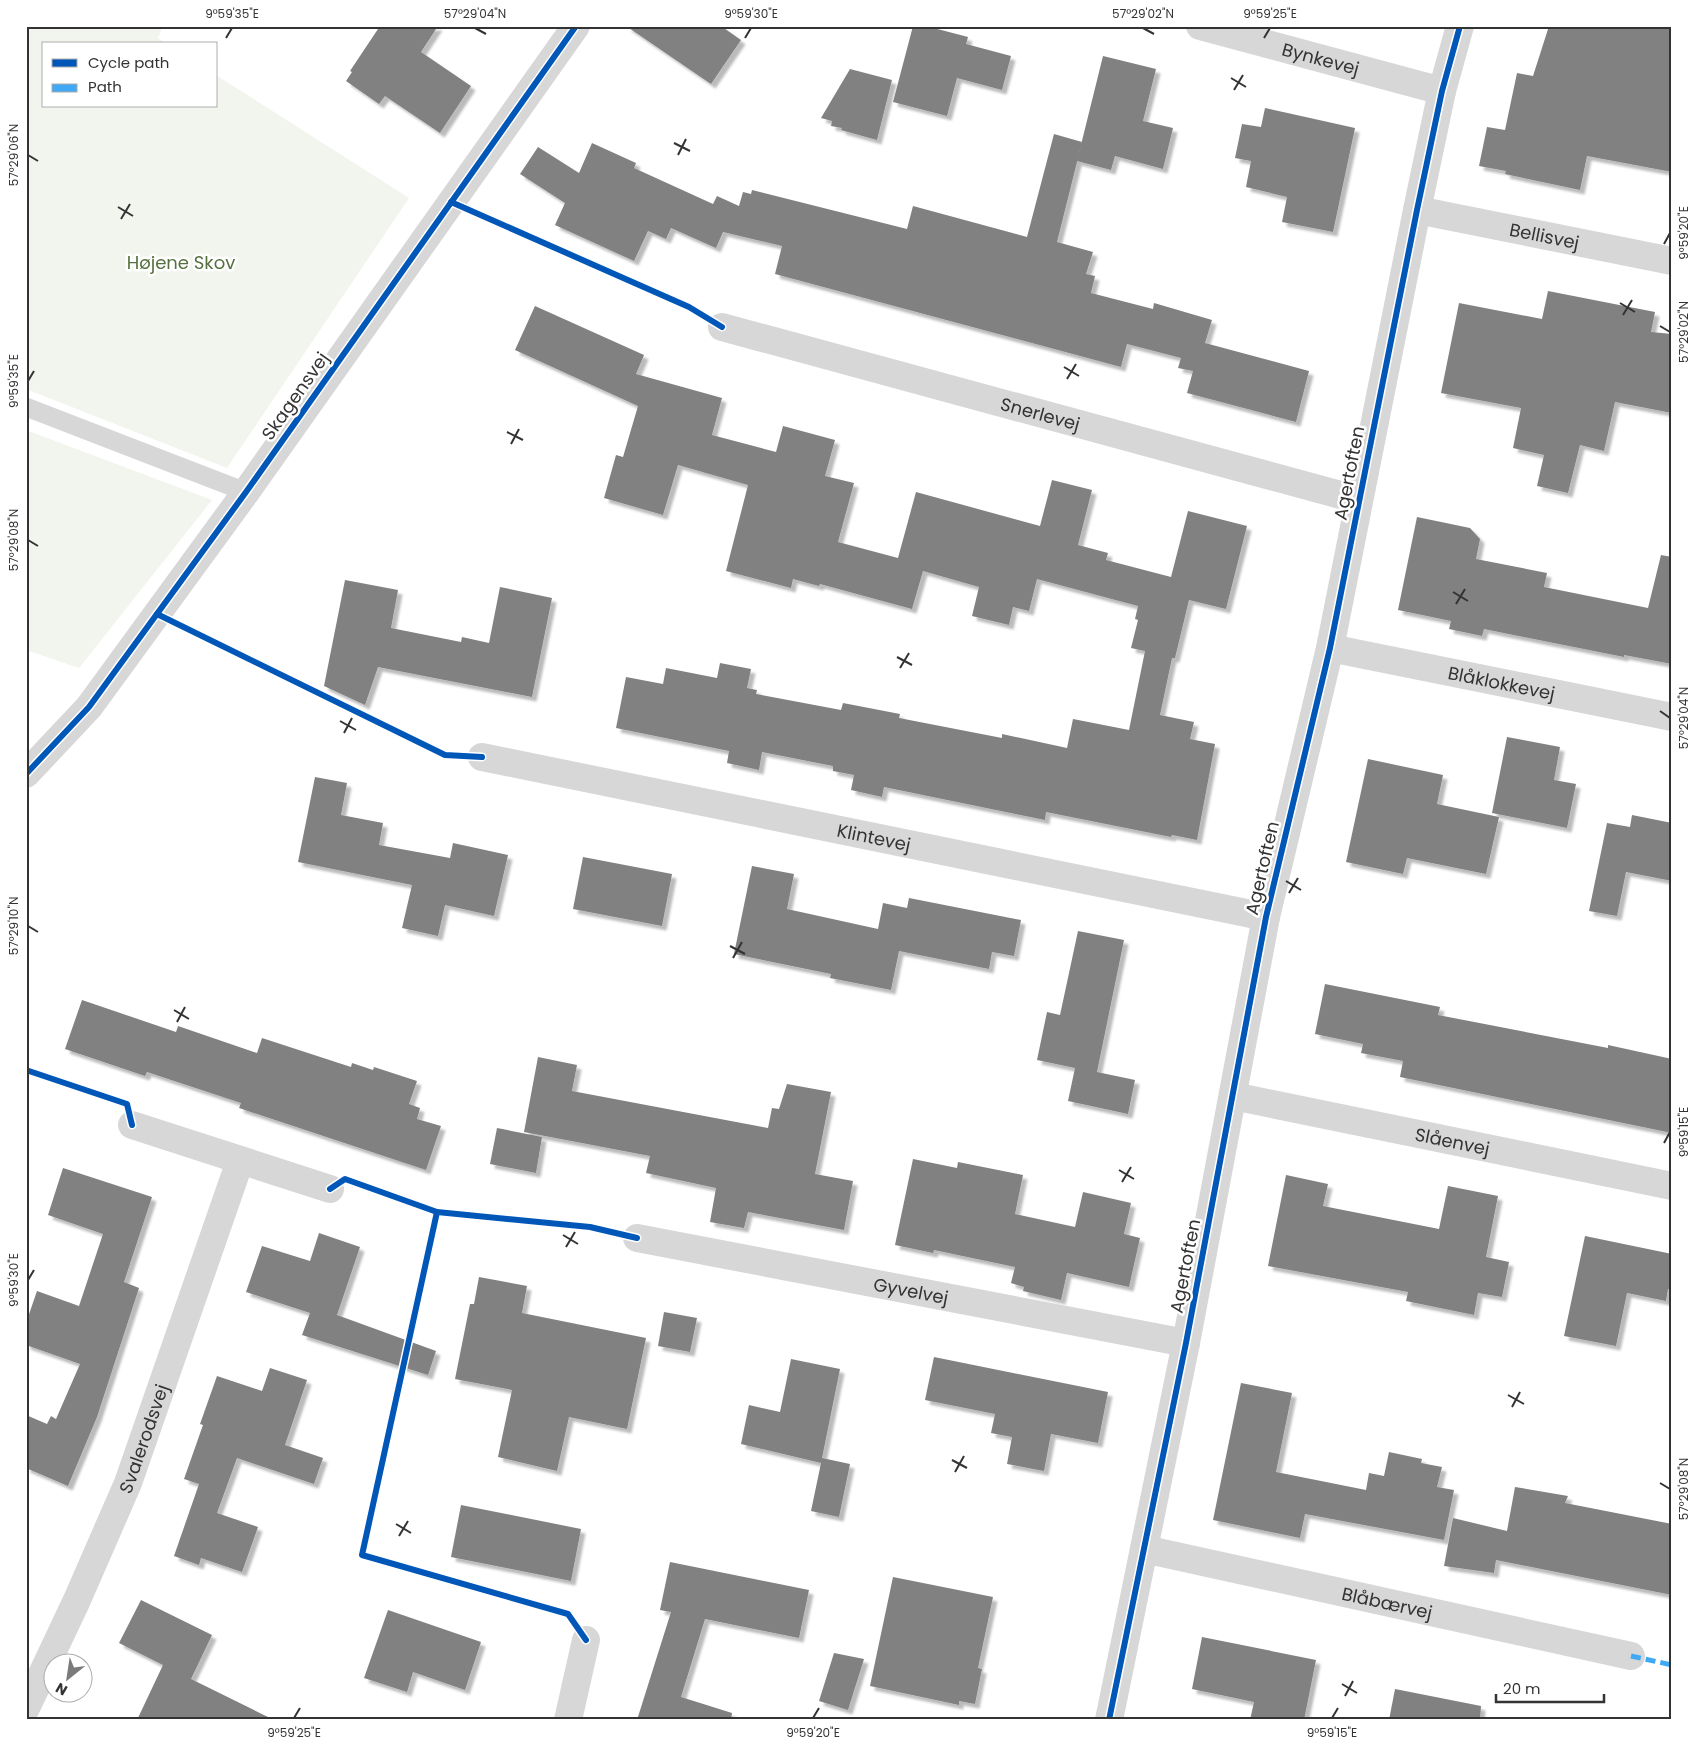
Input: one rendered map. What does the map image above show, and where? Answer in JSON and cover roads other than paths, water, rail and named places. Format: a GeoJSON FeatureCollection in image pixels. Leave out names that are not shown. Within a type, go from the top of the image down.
{"type":"FeatureCollection","features":[{"type":"Feature","properties":{"kind":"street","name":"Skagensvej"},"geometry":{"type":"LineString","coordinates":[[26,774],[90,707],[246,492],[576,26]]}},
{"type":"Feature","properties":{"kind":"street","name":"Bynkevej"},"geometry":{"type":"LineString","coordinates":[[1200,26],[1442,91]]}},
{"type":"Feature","properties":{"kind":"street","name":"Agertoften"},"geometry":{"type":"LineString","coordinates":[[1109,1720],[1186,1343],[1266,917],[1330,648],[1417,210],[1442,91],[1460,26]]}},
{"type":"Feature","properties":{"kind":"street","name":"Bellisvej"},"geometry":{"type":"LineString","coordinates":[[1417,210],[1672,261]]}},
{"type":"Feature","properties":{"kind":"street","name":"Snerlevej"},"geometry":{"type":"LineString","coordinates":[[722,327],[1359,500]]}},
{"type":"Feature","properties":{"kind":"street","name":"Blåklokkevej"},"geometry":{"type":"LineString","coordinates":[[1330,648],[1672,717]]}},
{"type":"Feature","properties":{"kind":"street","name":"Klintevej"},"geometry":{"type":"LineString","coordinates":[[482,757],[1266,917]]}},
{"type":"Feature","properties":{"kind":"street","name":"Slåenvej"},"geometry":{"type":"LineString","coordinates":[[1233,1096],[1672,1186]]}},
{"type":"Feature","properties":{"kind":"street"},"geometry":{"type":"LineString","coordinates":[[132,1125],[330,1189]]}},
{"type":"Feature","properties":{"kind":"street","name":"Svalerodsvej"},"geometry":{"type":"LineString","coordinates":[[26,1708],[77,1600],[128,1483],[240,1161]]}},
{"type":"Feature","properties":{"kind":"street","name":"Gyvelvej"},"geometry":{"type":"LineString","coordinates":[[636,1238],[1186,1343]]}},
{"type":"Feature","properties":{"kind":"street","name":"Blåbærvej"},"geometry":{"type":"LineString","coordinates":[[1144,1549],[1631,1656]]}},
{"type":"Feature","properties":{"kind":"street"},"geometry":{"type":"LineString","coordinates":[[568,1720],[586,1640]]}},
{"type":"Feature","properties":{"kind":"lane"},"geometry":{"type":"LineString","coordinates":[[26,407],[246,492]]}},
{"type":"Feature","properties":{"kind":"park label","name":"Højene Skov"},"geometry":{"type":"Point","coordinates":[181,262]}}]}
